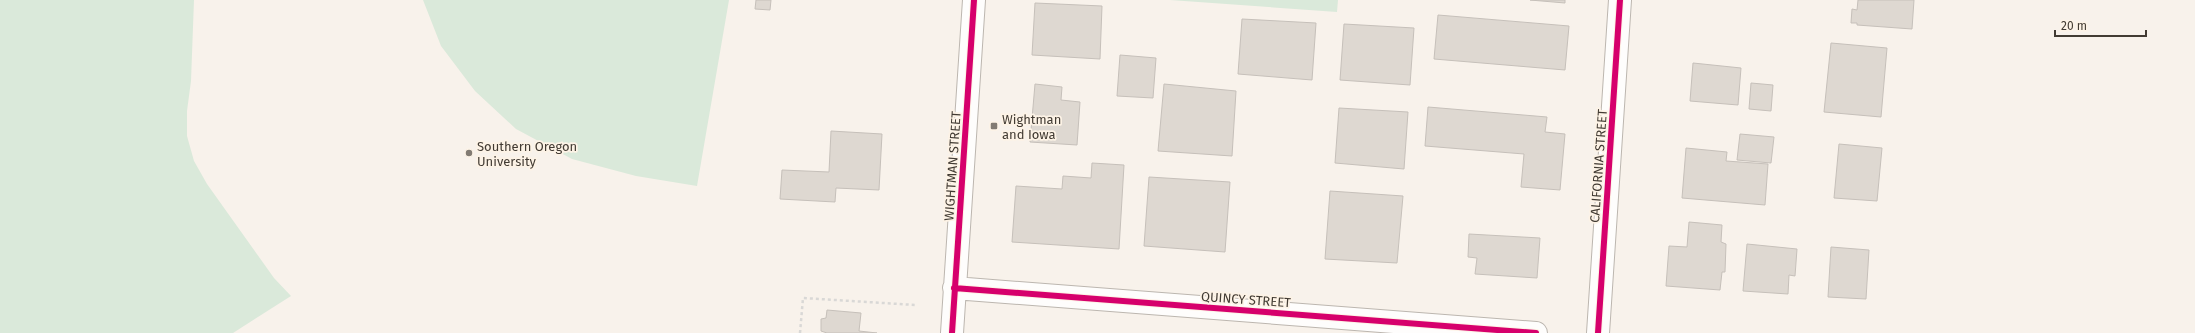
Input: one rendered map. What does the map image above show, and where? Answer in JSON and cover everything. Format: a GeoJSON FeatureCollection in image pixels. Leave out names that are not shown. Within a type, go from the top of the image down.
{"type":"FeatureCollection","features":[{"type":"Feature","properties":{"kind":"street","name":"WIGHTMAN STREET"},"geometry":{"type":"LineString","coordinates":[[952,333],[974,0]]}},
{"type":"Feature","properties":{"kind":"street","name":"CALIFORNIA STREET"},"geometry":{"type":"LineString","coordinates":[[1598,333],[1620,0]]}},
{"type":"Feature","properties":{"kind":"street","name":"QUINCY STREET"},"geometry":{"type":"LineString","coordinates":[[954,288],[1536,333]]}},
{"type":"Feature","properties":{"kind":"path"},"geometry":{"type":"LineString","coordinates":[[800,333],[803,298],[915,305]]}},
{"type":"Feature","properties":{"kind":"green space"},"geometry":{"type":"Polygon","coordinates":[[[0,0],[194,0],[191,81],[187,111],[187,136],[194,161],[207,184],[274,278],[291,296],[233,333],[0,333],[0,0]]]}},
{"type":"Feature","properties":{"kind":"green space"},"geometry":{"type":"Polygon","coordinates":[[[423,0],[729,0],[697,186],[636,176],[572,159],[516,129],[475,91],[441,46],[423,0]]]}},
{"type":"Feature","properties":{"kind":"green space"},"geometry":{"type":"Polygon","coordinates":[[[1170,0],[1338,0],[1337,12],[1170,0]]]}},
{"type":"Feature","properties":{"kind":"building"},"geometry":{"type":"Polygon","coordinates":[[[756,0],[771,0],[770,10],[755,9],[756,0]]]}},
{"type":"Feature","properties":{"kind":"building"},"geometry":{"type":"Polygon","coordinates":[[[1530,0],[1565,0],[1565,3],[1530,0]]]}},
{"type":"Feature","properties":{"kind":"building"},"geometry":{"type":"Polygon","coordinates":[[[1858,0],[1914,0],[1912,29],[1857,25],[1857,23],[1851,23],[1852,9],[1857,10],[1858,0]]]}},
{"type":"Feature","properties":{"kind":"building"},"geometry":{"type":"Polygon","coordinates":[[[1035,3],[1102,6],[1100,59],[1032,55],[1035,3]]]}},
{"type":"Feature","properties":{"kind":"building"},"geometry":{"type":"Polygon","coordinates":[[[1438,15],[1569,26],[1565,70],[1434,59],[1438,15]]]}},
{"type":"Feature","properties":{"kind":"building"},"geometry":{"type":"Polygon","coordinates":[[[1242,19],[1316,23],[1312,80],[1238,74],[1242,19]]]}},
{"type":"Feature","properties":{"kind":"building"},"geometry":{"type":"Polygon","coordinates":[[[1344,24],[1414,28],[1410,85],[1340,80],[1344,24]]]}},
{"type":"Feature","properties":{"kind":"building"},"geometry":{"type":"Polygon","coordinates":[[[1831,43],[1887,48],[1881,117],[1824,112],[1831,43]]]}},
{"type":"Feature","properties":{"kind":"building"},"geometry":{"type":"Polygon","coordinates":[[[1120,55],[1156,58],[1153,98],[1117,96],[1120,55]]]}},
{"type":"Feature","properties":{"kind":"building"},"geometry":{"type":"Polygon","coordinates":[[[1693,63],[1741,68],[1738,105],[1690,101],[1693,63]]]}},
{"type":"Feature","properties":{"kind":"building"},"geometry":{"type":"Polygon","coordinates":[[[1751,83],[1773,85],[1771,111],[1749,109],[1751,83]]]}},
{"type":"Feature","properties":{"kind":"building"},"geometry":{"type":"Polygon","coordinates":[[[1035,84],[1062,87],[1061,100],[1080,102],[1077,145],[1030,142],[1035,84]]]}},
{"type":"Feature","properties":{"kind":"building"},"geometry":{"type":"Polygon","coordinates":[[[1164,84],[1236,91],[1232,156],[1158,151],[1164,84]]]}},
{"type":"Feature","properties":{"kind":"building"},"geometry":{"type":"Polygon","coordinates":[[[1428,107],[1547,117],[1545,132],[1565,134],[1560,190],[1521,187],[1524,154],[1425,146],[1428,107]]]}},
{"type":"Feature","properties":{"kind":"building"},"geometry":{"type":"Polygon","coordinates":[[[1339,108],[1408,112],[1404,169],[1335,163],[1339,108]]]}},
{"type":"Feature","properties":{"kind":"building"},"geometry":{"type":"Polygon","coordinates":[[[831,131],[882,134],[879,190],[836,188],[835,202],[780,199],[782,170],[829,172],[831,131]]]}},
{"type":"Feature","properties":{"kind":"building"},"geometry":{"type":"Polygon","coordinates":[[[1740,134],[1774,137],[1771,163],[1737,160],[1740,134]]]}},
{"type":"Feature","properties":{"kind":"building"},"geometry":{"type":"Polygon","coordinates":[[[1839,144],[1882,148],[1877,201],[1834,198],[1839,144]]]}},
{"type":"Feature","properties":{"kind":"building"},"geometry":{"type":"Polygon","coordinates":[[[1686,148],[1727,152],[1726,161],[1768,164],[1765,205],[1682,198],[1686,148]]]}},
{"type":"Feature","properties":{"kind":"building"},"geometry":{"type":"Polygon","coordinates":[[[1092,163],[1124,165],[1119,249],[1012,242],[1016,186],[1062,189],[1063,176],[1091,178],[1092,163]]]}},
{"type":"Feature","properties":{"kind":"building"},"geometry":{"type":"Polygon","coordinates":[[[1149,177],[1230,182],[1225,252],[1144,246],[1149,177]]]}},
{"type":"Feature","properties":{"kind":"building"},"geometry":{"type":"Polygon","coordinates":[[[1330,191],[1403,196],[1397,263],[1325,259],[1330,191]]]}},
{"type":"Feature","properties":{"kind":"building"},"geometry":{"type":"Polygon","coordinates":[[[1689,222],[1722,225],[1721,242],[1726,244],[1725,272],[1722,272],[1720,290],[1666,286],[1669,246],[1687,247],[1689,222]]]}},
{"type":"Feature","properties":{"kind":"building"},"geometry":{"type":"Polygon","coordinates":[[[1469,234],[1540,238],[1537,278],[1475,274],[1477,258],[1468,257],[1469,234]]]}},
{"type":"Feature","properties":{"kind":"building"},"geometry":{"type":"Polygon","coordinates":[[[1747,244],[1797,249],[1795,276],[1789,275],[1788,294],[1743,291],[1747,244]]]}},
{"type":"Feature","properties":{"kind":"building"},"geometry":{"type":"Polygon","coordinates":[[[1831,247],[1869,250],[1866,299],[1828,297],[1831,247]]]}},
{"type":"Feature","properties":{"kind":"building"},"geometry":{"type":"Polygon","coordinates":[[[827,310],[861,313],[859,331],[877,333],[827,333],[821,331],[821,319],[826,318],[827,310]]]}},
{"type":"Feature","properties":{"kind":"cycle path"},"geometry":{"type":"LineString","coordinates":[[952,333],[974,0]]}},
{"type":"Feature","properties":{"kind":"cycle path"},"geometry":{"type":"LineString","coordinates":[[1598,333],[1620,0]]}},
{"type":"Feature","properties":{"kind":"cycle path"},"geometry":{"type":"LineString","coordinates":[[954,288],[1536,333]]}},
{"type":"Feature","properties":{"kind":"place","name":"Wightman and Iowa"},"geometry":{"type":"Point","coordinates":[994,126]}},
{"type":"Feature","properties":{"kind":"place","name":"Southern Oregon University"},"geometry":{"type":"Point","coordinates":[469,153]}}]}
